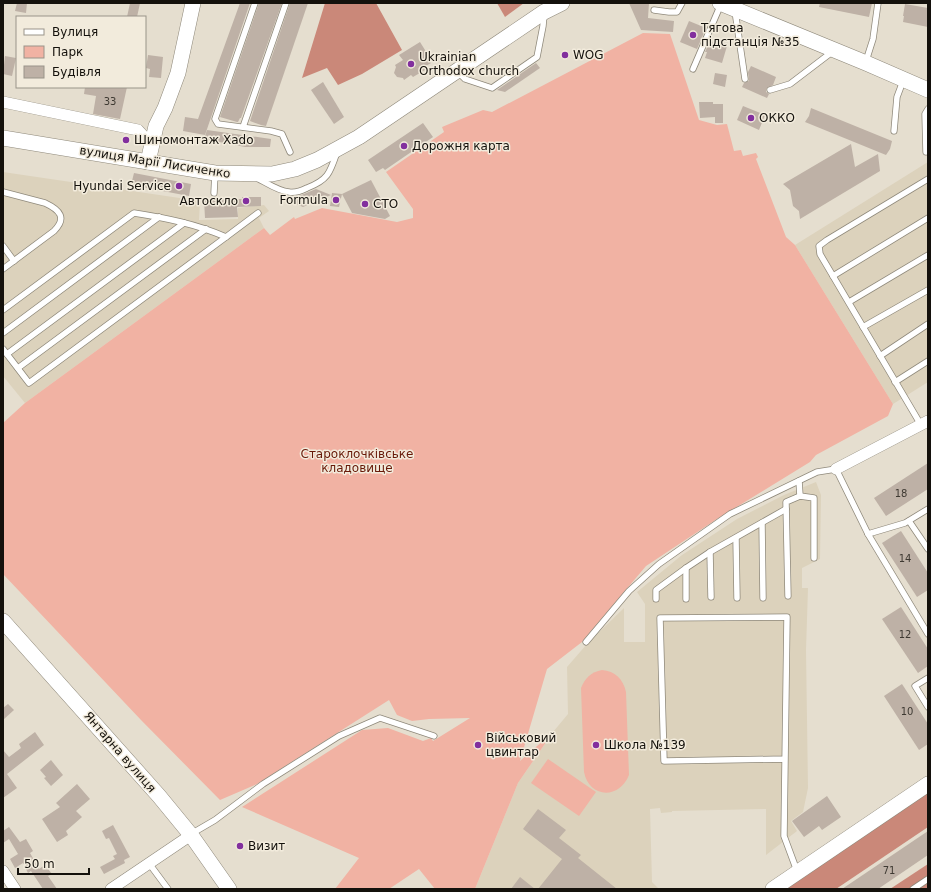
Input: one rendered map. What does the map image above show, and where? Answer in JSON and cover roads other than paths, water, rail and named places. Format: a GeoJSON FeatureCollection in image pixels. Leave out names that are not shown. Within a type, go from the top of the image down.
{"type":"FeatureCollection","features":[{"type":"Feature","properties":{"kind":"main road"},"geometry":{"type":"LineString","coordinates":[[148,162],[156,126],[166,108],[178,73],[193,3]]}},
{"type":"Feature","properties":{"kind":"main road","name":"вулиця Марії Лисиченко"},"geometry":{"type":"LineString","coordinates":[[3,138],[214,173],[272,174],[295,169],[338,149],[457,71],[549,8],[562,3]]}},
{"type":"Feature","properties":{"kind":"main road"},"geometry":{"type":"LineString","coordinates":[[732,7],[928,90]]}},
{"type":"Feature","properties":{"kind":"main road","name":"Янтарна вулиця"},"geometry":{"type":"LineString","coordinates":[[3,621],[115,745],[191,834],[229,889]]}},
{"type":"Feature","properties":{"kind":"main road"},"geometry":{"type":"LineString","coordinates":[[773,889],[928,784]]}},
{"type":"Feature","properties":{"kind":"street"},"geometry":{"type":"LineString","coordinates":[[3,102],[138,130],[151,144]]}},
{"type":"Feature","properties":{"kind":"street"},"geometry":{"type":"LineString","coordinates":[[836,469],[924,423]]}},
{"type":"Feature","properties":{"kind":"street"},"geometry":{"type":"LineString","coordinates":[[111,889],[148,862],[191,834]]}},
{"type":"Feature","properties":{"kind":"street"},"geometry":{"type":"LineString","coordinates":[[3,871],[15,889]]}},
{"type":"Feature","properties":{"kind":"lane"},"geometry":{"type":"LineString","coordinates":[[255,3],[215,119],[218,124],[271,131],[282,134],[290,152]]}},
{"type":"Feature","properties":{"kind":"lane"},"geometry":{"type":"LineString","coordinates":[[243,127],[286,3]]}},
{"type":"Feature","properties":{"kind":"lane"},"geometry":{"type":"LineString","coordinates":[[654,10],[677,12],[682,3]]}},
{"type":"Feature","properties":{"kind":"lane"},"geometry":{"type":"LineString","coordinates":[[866,63],[873,39],[878,3]]}},
{"type":"Feature","properties":{"kind":"lane"},"geometry":{"type":"LineString","coordinates":[[693,69],[732,7]]}},
{"type":"Feature","properties":{"kind":"lane"},"geometry":{"type":"LineString","coordinates":[[732,7],[738,23],[742,66],[745,79]]}},
{"type":"Feature","properties":{"kind":"lane"},"geometry":{"type":"LineString","coordinates":[[457,71],[465,78],[492,88],[537,57],[543,26],[549,8]]}},
{"type":"Feature","properties":{"kind":"lane"},"geometry":{"type":"LineString","coordinates":[[770,90],[790,84],[834,50]]}},
{"type":"Feature","properties":{"kind":"lane"},"geometry":{"type":"LineString","coordinates":[[894,131],[897,97],[904,79]]}},
{"type":"Feature","properties":{"kind":"lane"},"geometry":{"type":"LineString","coordinates":[[926,152],[925,114],[928,109]]}},
{"type":"Feature","properties":{"kind":"lane"},"geometry":{"type":"LineString","coordinates":[[250,174],[280,190],[289,193],[297,192],[318,184],[324,179],[331,169],[338,149]]}},
{"type":"Feature","properties":{"kind":"lane"},"geometry":{"type":"LineString","coordinates":[[214,173],[214,193]]}},
{"type":"Feature","properties":{"kind":"lane"},"geometry":{"type":"LineString","coordinates":[[924,423],[895,382],[820,254],[819,246],[928,179]]}},
{"type":"Feature","properties":{"kind":"lane"},"geometry":{"type":"LineString","coordinates":[[3,192],[45,203],[58,212],[62,218],[60,225],[54,231],[3,270]]}},
{"type":"Feature","properties":{"kind":"lane"},"geometry":{"type":"LineString","coordinates":[[3,310],[134,212],[184,223],[206,229],[226,237]]}},
{"type":"Feature","properties":{"kind":"lane"},"geometry":{"type":"LineString","coordinates":[[3,349],[29,383],[258,213]]}},
{"type":"Feature","properties":{"kind":"lane"},"geometry":{"type":"LineString","coordinates":[[3,334],[159,217]]}},
{"type":"Feature","properties":{"kind":"lane"},"geometry":{"type":"LineString","coordinates":[[833,276],[928,218]]}},
{"type":"Feature","properties":{"kind":"lane"},"geometry":{"type":"LineString","coordinates":[[7,354],[184,223]]}},
{"type":"Feature","properties":{"kind":"lane"},"geometry":{"type":"LineString","coordinates":[[18,368],[206,229]]}},
{"type":"Feature","properties":{"kind":"lane"},"geometry":{"type":"LineString","coordinates":[[3,246],[14,261]]}},
{"type":"Feature","properties":{"kind":"lane"},"geometry":{"type":"LineString","coordinates":[[848,302],[928,255]]}},
{"type":"Feature","properties":{"kind":"lane"},"geometry":{"type":"LineString","coordinates":[[863,327],[928,290]]}},
{"type":"Feature","properties":{"kind":"lane"},"geometry":{"type":"LineString","coordinates":[[880,356],[928,324]]}},
{"type":"Feature","properties":{"kind":"lane"},"geometry":{"type":"LineString","coordinates":[[895,382],[928,361]]}},
{"type":"Feature","properties":{"kind":"lane"},"geometry":{"type":"LineString","coordinates":[[586,642],[630,591],[659,564],[730,514],[817,472],[836,469],[868,534],[928,634]]}},
{"type":"Feature","properties":{"kind":"lane"},"geometry":{"type":"LineString","coordinates":[[799,481],[800,496]]}},
{"type":"Feature","properties":{"kind":"lane"},"geometry":{"type":"LineString","coordinates":[[788,596],[786,502],[800,496],[814,498],[814,558]]}},
{"type":"Feature","properties":{"kind":"lane"},"geometry":{"type":"LineString","coordinates":[[868,534],[909,521],[928,509]]}},
{"type":"Feature","properties":{"kind":"lane"},"geometry":{"type":"LineString","coordinates":[[656,599],[656,590],[686,568],[710,552],[786,510]]}},
{"type":"Feature","properties":{"kind":"lane"},"geometry":{"type":"LineString","coordinates":[[909,521],[928,549]]}},
{"type":"Feature","properties":{"kind":"lane"},"geometry":{"type":"LineString","coordinates":[[762,523],[763,598]]}},
{"type":"Feature","properties":{"kind":"lane"},"geometry":{"type":"LineString","coordinates":[[736,538],[737,598]]}},
{"type":"Feature","properties":{"kind":"lane"},"geometry":{"type":"LineString","coordinates":[[710,552],[711,597]]}},
{"type":"Feature","properties":{"kind":"lane"},"geometry":{"type":"LineString","coordinates":[[686,568],[686,599]]}},
{"type":"Feature","properties":{"kind":"lane"},"geometry":{"type":"LineString","coordinates":[[785,759],[664,761],[660,618],[787,617],[784,836],[798,872]]}},
{"type":"Feature","properties":{"kind":"lane"},"geometry":{"type":"LineString","coordinates":[[928,678],[915,686],[928,707]]}},
{"type":"Feature","properties":{"kind":"lane"},"geometry":{"type":"LineString","coordinates":[[191,834],[215,820],[263,784],[333,740],[380,718],[434,736]]}},
{"type":"Feature","properties":{"kind":"lane"},"geometry":{"type":"LineString","coordinates":[[148,862],[168,889]]}},
{"type":"Feature","properties":{"kind":"lane"},"geometry":{"type":"LineString","coordinates":[[913,889],[928,879]]}},
{"type":"Feature","properties":{"kind":"place","name":"Тягова пiдстанцiя №35"},"geometry":{"type":"Point","coordinates":[693,35]}},
{"type":"Feature","properties":{"kind":"place","name":"WOG"},"geometry":{"type":"Point","coordinates":[565,55]}},
{"type":"Feature","properties":{"kind":"place","name":"Ukrainian Orthodox church"},"geometry":{"type":"Point","coordinates":[411,64]}},
{"type":"Feature","properties":{"kind":"place","name":"ОККО"},"geometry":{"type":"Point","coordinates":[751,118]}},
{"type":"Feature","properties":{"kind":"place","name":"Шиномонтаж Xado"},"geometry":{"type":"Point","coordinates":[126,140]}},
{"type":"Feature","properties":{"kind":"place","name":"Дорожня карта"},"geometry":{"type":"Point","coordinates":[404,146]}},
{"type":"Feature","properties":{"kind":"place","name":"Hyundai Service"},"geometry":{"type":"Point","coordinates":[179,186]}},
{"type":"Feature","properties":{"kind":"place","name":"Formula"},"geometry":{"type":"Point","coordinates":[336,200]}},
{"type":"Feature","properties":{"kind":"place","name":"Автоскло"},"geometry":{"type":"Point","coordinates":[246,201]}},
{"type":"Feature","properties":{"kind":"place","name":"СТО"},"geometry":{"type":"Point","coordinates":[365,204]}},
{"type":"Feature","properties":{"kind":"place","name":"Військовий цвинтар"},"geometry":{"type":"Point","coordinates":[478,745]}},
{"type":"Feature","properties":{"kind":"place","name":"Школа №139"},"geometry":{"type":"Point","coordinates":[596,745]}},
{"type":"Feature","properties":{"kind":"place","name":"Визит"},"geometry":{"type":"Point","coordinates":[240,846]}},
{"type":"Feature","properties":{"kind":"park label","name":"Староклочківське кладовище"},"geometry":{"type":"Point","coordinates":[357,461]}}]}
